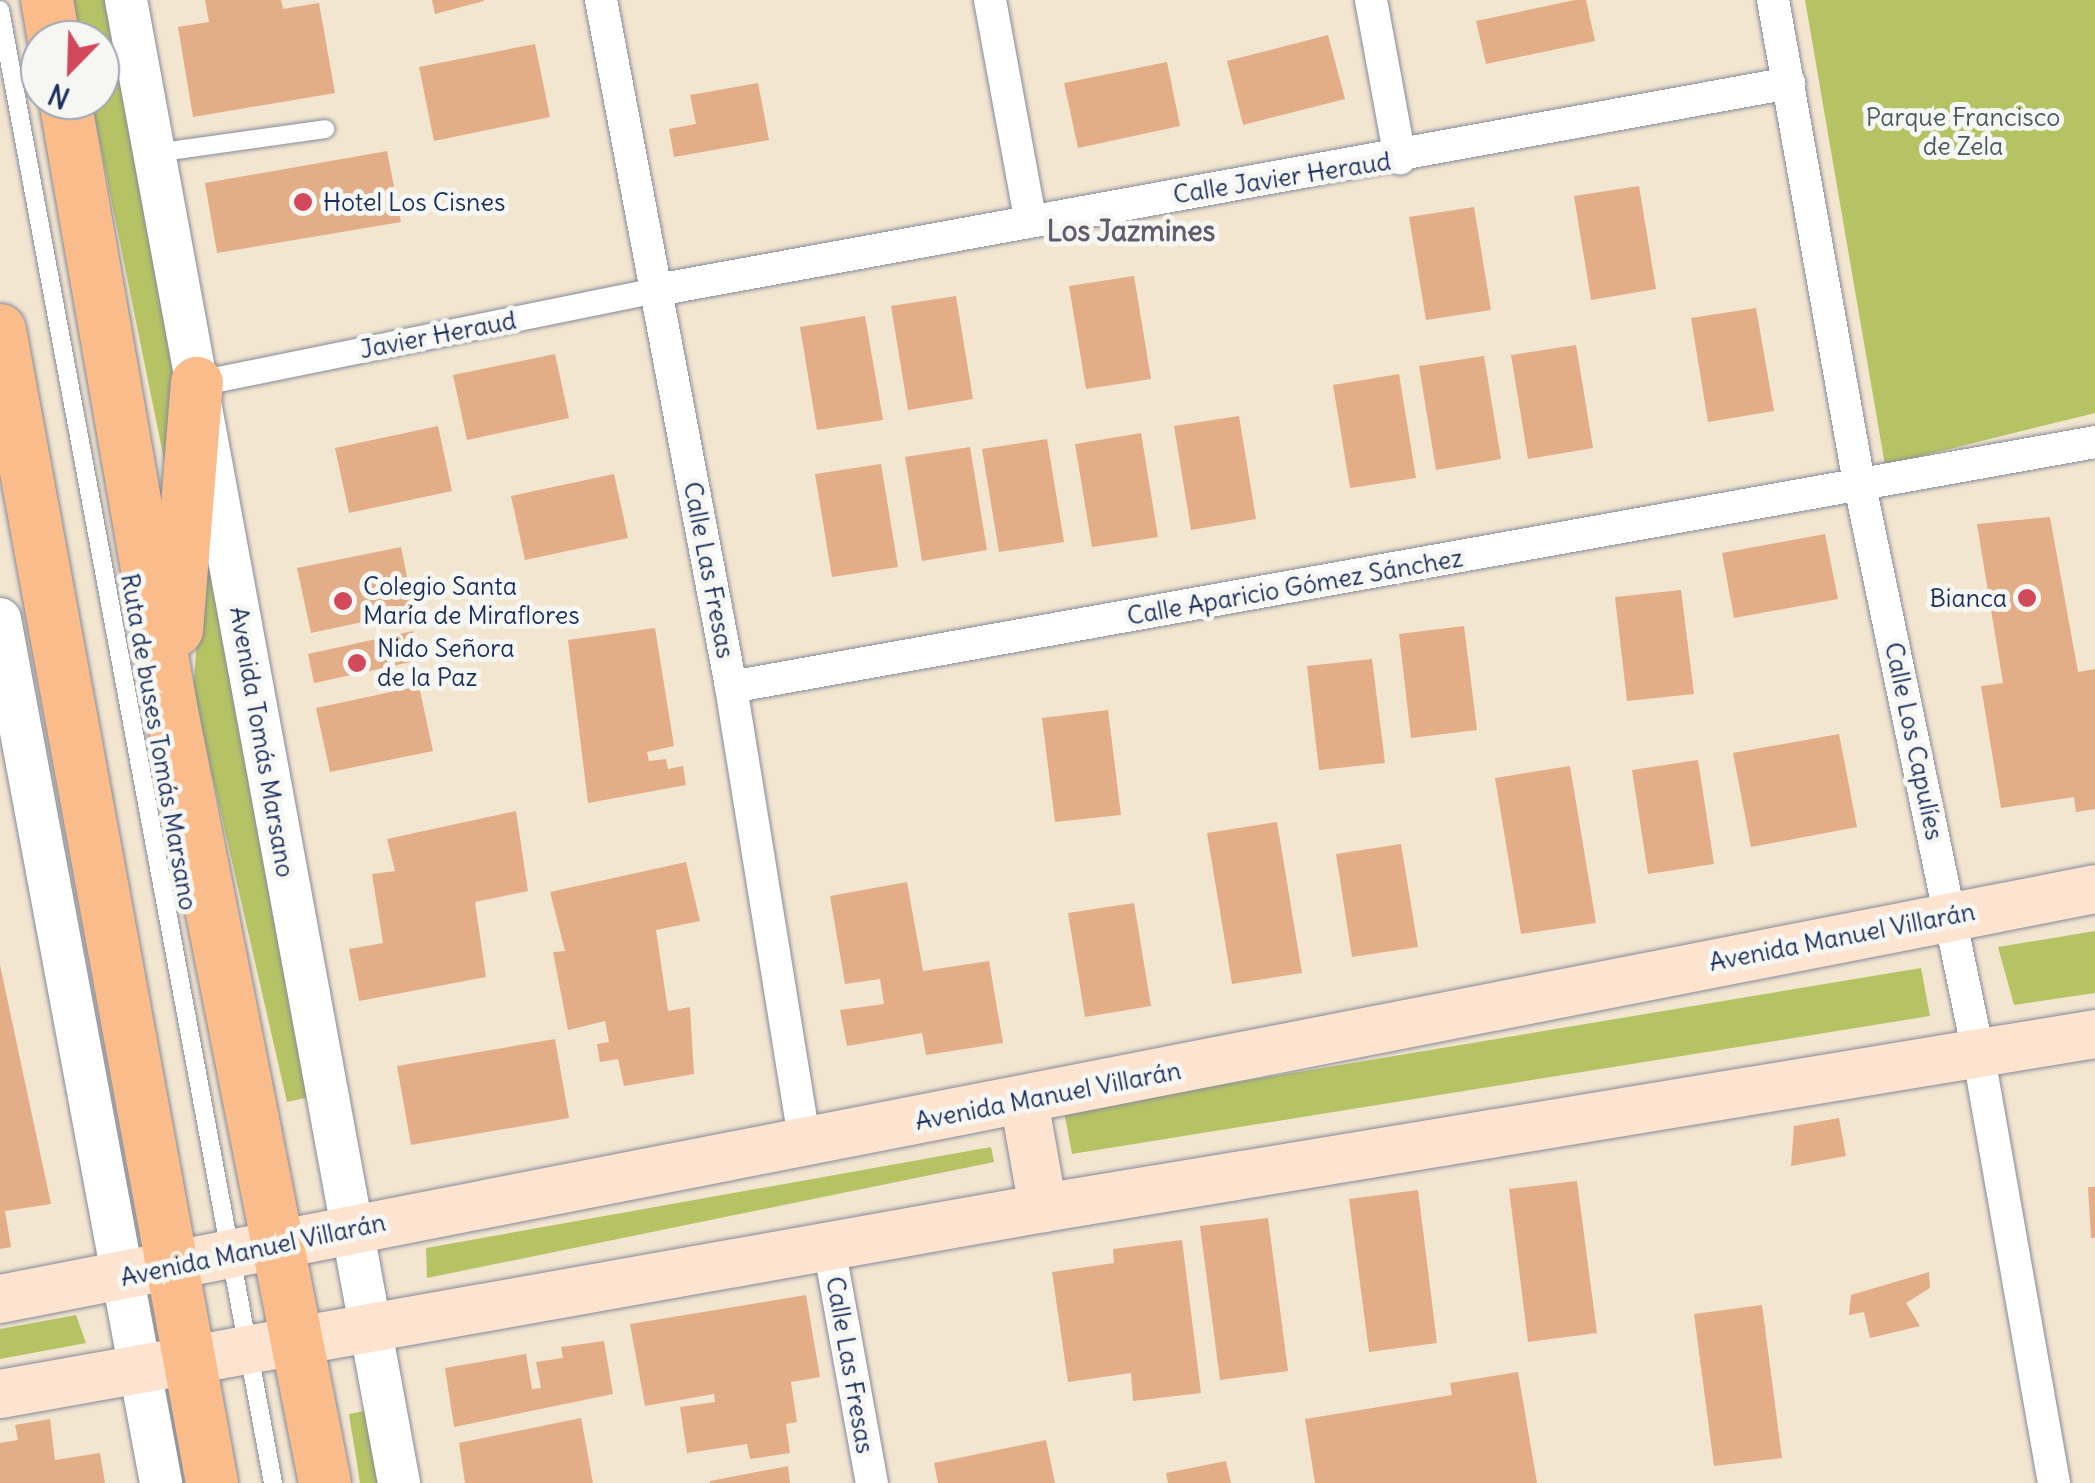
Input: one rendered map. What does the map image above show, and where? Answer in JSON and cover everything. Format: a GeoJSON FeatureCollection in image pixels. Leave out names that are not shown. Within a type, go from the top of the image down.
{"type":"FeatureCollection","features":[{"type":"Feature","properties":{"kind":"main road"},"geometry":{"type":"LineString","coordinates":[[68,120],[171,706],[281,1244],[325,1483]]}},
{"type":"Feature","properties":{"kind":"main road"},"geometry":{"type":"LineString","coordinates":[[0,330],[147,1272],[164,1364],[212,1483]]}},
{"type":"Feature","properties":{"kind":"main road"},"geometry":{"type":"LineString","coordinates":[[171,706],[208,381]]}},
{"type":"Feature","properties":{"kind":"main road","name":"Avenida Manuel Villarán"},"geometry":{"type":"LineString","coordinates":[[0,1299],[2095,890]]}},
{"type":"Feature","properties":{"kind":"main road"},"geometry":{"type":"LineString","coordinates":[[0,1394],[369,1325],[1042,1208],[2095,1034]]}},
{"type":"Feature","properties":{"kind":"main road"},"geometry":{"type":"LineString","coordinates":[[1024,1101],[1042,1208]]}},
{"type":"Feature","properties":{"kind":"street","name":"Avenida Tomás Marsano"},"geometry":{"type":"LineString","coordinates":[[126,0],[155,153],[208,381],[350,1229],[399,1483]]}},
{"type":"Feature","properties":{"kind":"street","name":"Calle Las Fresas"},"geometry":{"type":"LineString","coordinates":[[601,0],[731,687],[806,1142]]}},
{"type":"Feature","properties":{"kind":"street"},"geometry":{"type":"LineString","coordinates":[[990,0],[1030,220]]}},
{"type":"Feature","properties":{"kind":"street"},"geometry":{"type":"LineString","coordinates":[[1371,0],[1400,158]]}},
{"type":"Feature","properties":{"kind":"street","name":"Calle Los Capulíes"},"geometry":{"type":"LineString","coordinates":[[1774,0],[1860,486],[1952,915],[2054,1483]]}},
{"type":"Feature","properties":{"kind":"street","name":"Calle Javier Heraud"},"geometry":{"type":"LineString","coordinates":[[657,290],[1030,220],[1400,158],[1789,83]]}},
{"type":"Feature","properties":{"kind":"street","name":"Javier Heraud"},"geometry":{"type":"LineString","coordinates":[[208,381],[657,290]]}},
{"type":"Feature","properties":{"kind":"street","name":"Calle Aparicio Gómez Sánchez"},"geometry":{"type":"LineString","coordinates":[[731,687],[2095,442]]}},
{"type":"Feature","properties":{"kind":"street"},"geometry":{"type":"LineString","coordinates":[[0,619],[147,1272]]}},
{"type":"Feature","properties":{"kind":"street","name":"Calle Las Fresas"},"geometry":{"type":"LineString","coordinates":[[828,1247],[872,1483]]}},
{"type":"Feature","properties":{"kind":"street"},"geometry":{"type":"LineString","coordinates":[[160,1483],[164,1364]]}},
{"type":"Feature","properties":{"kind":"lane","name":"Ruta de buses Tomás Marsano"},"geometry":{"type":"LineString","coordinates":[[0,10],[272,1483]]}},
{"type":"Feature","properties":{"kind":"lane"},"geometry":{"type":"LineString","coordinates":[[155,153],[325,129]]}},
{"type":"Feature","properties":{"kind":"green space"},"geometry":{"type":"Polygon","coordinates":[[[72,0],[113,0],[117,20],[76,20],[72,0]]]}},
{"type":"Feature","properties":{"kind":"green space","name":"Parque Francisco de Zela"},"geometry":{"type":"Polygon","coordinates":[[[1805,0],[2095,0],[2095,413],[1885,465],[1805,0]]]}},
{"type":"Feature","properties":{"kind":"green space"},"geometry":{"type":"Polygon","coordinates":[[[120,35],[187,371],[171,494],[95,120],[120,120],[120,35]]]}},
{"type":"Feature","properties":{"kind":"green space"},"geometry":{"type":"Polygon","coordinates":[[[206,525],[310,1097],[287,1102],[193,691],[206,525]]]}},
{"type":"Feature","properties":{"kind":"green space"},"geometry":{"type":"Polygon","coordinates":[[[2095,931],[2095,993],[2014,1005],[1998,947],[2095,931]]]}},
{"type":"Feature","properties":{"kind":"green space"},"geometry":{"type":"Polygon","coordinates":[[[1921,968],[1930,1016],[1072,1154],[1064,1111],[1921,968]]]}},
{"type":"Feature","properties":{"kind":"green space"},"geometry":{"type":"Polygon","coordinates":[[[991,1147],[994,1162],[427,1278],[426,1248],[991,1147]]]}},
{"type":"Feature","properties":{"kind":"green space"},"geometry":{"type":"Polygon","coordinates":[[[76,1315],[86,1343],[0,1359],[0,1329],[76,1315]]]}},
{"type":"Feature","properties":{"kind":"green space"},"geometry":{"type":"Polygon","coordinates":[[[369,1410],[382,1483],[360,1483],[349,1414],[369,1410]]]}},
{"type":"Feature","properties":{"kind":"building"},"geometry":{"type":"Polygon","coordinates":[[[205,0],[281,0],[283,9],[319,3],[335,93],[193,117],[178,27],[209,22],[205,0]]]}},
{"type":"Feature","properties":{"kind":"building"},"geometry":{"type":"Polygon","coordinates":[[[432,0],[484,0],[484,1],[435,14],[432,0]]]}},
{"type":"Feature","properties":{"kind":"building"},"geometry":{"type":"Polygon","coordinates":[[[1586,0],[1595,41],[1486,64],[1476,21],[1586,0]]]}},
{"type":"Feature","properties":{"kind":"building"},"geometry":{"type":"Polygon","coordinates":[[[1328,35],[1345,99],[1243,125],[1227,61],[1328,35]]]}},
{"type":"Feature","properties":{"kind":"building"},"geometry":{"type":"Polygon","coordinates":[[[535,44],[550,117],[434,141],[419,67],[535,44]]]}},
{"type":"Feature","properties":{"kind":"building"},"geometry":{"type":"Polygon","coordinates":[[[1167,62],[1180,126],[1078,148],[1064,83],[1167,62]]]}},
{"type":"Feature","properties":{"kind":"building"},"geometry":{"type":"Polygon","coordinates":[[[758,83],[769,140],[674,157],[669,129],[696,124],[690,95],[758,83]]]}},
{"type":"Feature","properties":{"kind":"building","name":"Hotel Los Cisnes"},"geometry":{"type":"Polygon","coordinates":[[[387,151],[401,222],[217,253],[205,183],[387,151]]]}},
{"type":"Feature","properties":{"kind":"building"},"geometry":{"type":"Polygon","coordinates":[[[1639,186],[1656,289],[1591,300],[1574,196],[1639,186]]]}},
{"type":"Feature","properties":{"kind":"building"},"geometry":{"type":"Polygon","coordinates":[[[1474,207],[1491,310],[1426,320],[1409,217],[1474,207]]]}},
{"type":"Feature","properties":{"kind":"building"},"geometry":{"type":"Polygon","coordinates":[[[1134,276],[1151,379],[1086,389],[1069,286],[1134,276]]]}},
{"type":"Feature","properties":{"kind":"building"},"geometry":{"type":"Polygon","coordinates":[[[956,296],[973,399],[908,410],[891,306],[956,296]]]}},
{"type":"Feature","properties":{"kind":"building"},"geometry":{"type":"Polygon","coordinates":[[[1756,308],[1774,411],[1708,422],[1691,318],[1756,308]]]}},
{"type":"Feature","properties":{"kind":"building"},"geometry":{"type":"Polygon","coordinates":[[[865,316],[883,420],[817,430],[800,327],[865,316]]]}},
{"type":"Feature","properties":{"kind":"building"},"geometry":{"type":"Polygon","coordinates":[[[1576,345],[1593,448],[1528,459],[1511,355],[1576,345]]]}},
{"type":"Feature","properties":{"kind":"building"},"geometry":{"type":"Polygon","coordinates":[[[555,354],[569,418],[467,440],[453,375],[555,354]]]}},
{"type":"Feature","properties":{"kind":"building"},"geometry":{"type":"Polygon","coordinates":[[[1484,356],[1501,459],[1436,470],[1419,366],[1484,356]]]}},
{"type":"Feature","properties":{"kind":"building"},"geometry":{"type":"Polygon","coordinates":[[[1399,374],[1416,478],[1350,488],[1333,385],[1399,374]]]}},
{"type":"Feature","properties":{"kind":"building"},"geometry":{"type":"Polygon","coordinates":[[[1239,416],[1256,519],[1191,530],[1174,426],[1239,416]]]}},
{"type":"Feature","properties":{"kind":"building"},"geometry":{"type":"Polygon","coordinates":[[[438,426],[452,491],[349,513],[335,448],[438,426]]]}},
{"type":"Feature","properties":{"kind":"building"},"geometry":{"type":"Polygon","coordinates":[[[1141,433],[1158,537],[1092,547],[1075,444],[1141,433]]]}},
{"type":"Feature","properties":{"kind":"building"},"geometry":{"type":"Polygon","coordinates":[[[1047,439],[1064,542],[999,552],[982,449],[1047,439]]]}},
{"type":"Feature","properties":{"kind":"building"},"geometry":{"type":"Polygon","coordinates":[[[970,447],[987,550],[922,561],[905,457],[970,447]]]}},
{"type":"Feature","properties":{"kind":"building"},"geometry":{"type":"Polygon","coordinates":[[[881,464],[898,567],[832,577],[815,474],[881,464]]]}},
{"type":"Feature","properties":{"kind":"building"},"geometry":{"type":"Polygon","coordinates":[[[614,474],[628,538],[525,560],[511,496],[614,474]]]}},
{"type":"Feature","properties":{"kind":"building"},"geometry":{"type":"Polygon","coordinates":[[[2050,517],[2078,672],[2095,669],[2095,809],[2076,812],[2074,797],[2001,808],[1981,686],[2003,683],[1977,524],[2050,517]]]}},
{"type":"Feature","properties":{"kind":"building"},"geometry":{"type":"Polygon","coordinates":[[[1825,534],[1838,599],[1734,618],[1722,553],[1825,534]]]}},
{"type":"Feature","properties":{"kind":"building"},"geometry":{"type":"Polygon","coordinates":[[[401,547],[414,611],[311,633],[297,568],[401,547]]]}},
{"type":"Feature","properties":{"kind":"building"},"geometry":{"type":"Polygon","coordinates":[[[1681,590],[1694,694],[1627,701],[1615,597],[1681,590]]]}},
{"type":"Feature","properties":{"kind":"building"},"geometry":{"type":"Polygon","coordinates":[[[1464,626],[1477,730],[1411,738],[1399,634],[1464,626]]]}},
{"type":"Feature","properties":{"kind":"building"},"geometry":{"type":"Polygon","coordinates":[[[655,628],[674,746],[647,752],[649,761],[666,759],[668,769],[683,766],[686,785],[588,803],[568,640],[655,628]]]}},
{"type":"Feature","properties":{"kind":"building"},"geometry":{"type":"Polygon","coordinates":[[[413,631],[420,660],[314,683],[308,654],[413,631]]]}},
{"type":"Feature","properties":{"kind":"building"},"geometry":{"type":"Polygon","coordinates":[[[1372,659],[1385,763],[1319,770],[1307,666],[1372,659]]]}},
{"type":"Feature","properties":{"kind":"building"},"geometry":{"type":"Polygon","coordinates":[[[419,686],[433,751],[330,772],[316,708],[419,686]]]}},
{"type":"Feature","properties":{"kind":"building"},"geometry":{"type":"Polygon","coordinates":[[[1108,710],[1121,815],[1055,822],[1042,718],[1108,710]]]}},
{"type":"Feature","properties":{"kind":"building"},"geometry":{"type":"Polygon","coordinates":[[[1839,734],[1857,827],[1751,847],[1733,753],[1839,734]]]}},
{"type":"Feature","properties":{"kind":"building"},"geometry":{"type":"Polygon","coordinates":[[[1698,760],[1714,864],[1648,874],[1632,770],[1698,760]]]}},
{"type":"Feature","properties":{"kind":"building"},"geometry":{"type":"Polygon","coordinates":[[[1570,766],[1596,923],[1521,934],[1495,778],[1570,766]]]}},
{"type":"Feature","properties":{"kind":"building"},"geometry":{"type":"Polygon","coordinates":[[[516,811],[528,891],[475,902],[486,977],[359,1001],[349,949],[383,943],[372,874],[395,871],[387,839],[516,811]]]}},
{"type":"Feature","properties":{"kind":"building"},"geometry":{"type":"Polygon","coordinates":[[[1277,822],[1302,973],[1232,984],[1207,833],[1277,822]]]}},
{"type":"Feature","properties":{"kind":"building"},"geometry":{"type":"Polygon","coordinates":[[[1401,844],[1418,947],[1352,957],[1336,854],[1401,844]]]}},
{"type":"Feature","properties":{"kind":"building"},"geometry":{"type":"Polygon","coordinates":[[[686,862],[700,921],[656,930],[668,1011],[690,1007],[694,1074],[624,1086],[618,1059],[600,1062],[597,1044],[609,1042],[605,1021],[568,1030],[553,952],[565,951],[550,892],[686,862]]]}},
{"type":"Feature","properties":{"kind":"building"},"geometry":{"type":"Polygon","coordinates":[[[907,882],[923,971],[989,961],[1003,1043],[926,1055],[922,1033],[847,1046],[840,1010],[884,1004],[880,979],[845,984],[830,896],[907,882]]]}},
{"type":"Feature","properties":{"kind":"building"},"geometry":{"type":"Polygon","coordinates":[[[1134,903],[1151,1006],[1085,1017],[1068,913],[1134,903]]]}},
{"type":"Feature","properties":{"kind":"building"},"geometry":{"type":"Polygon","coordinates":[[[0,965],[51,1204],[5,1211],[11,1247],[0,1249],[0,965]]]}},
{"type":"Feature","properties":{"kind":"building"},"geometry":{"type":"Polygon","coordinates":[[[555,1039],[569,1118],[411,1145],[397,1066],[555,1039]]]}},
{"type":"Feature","properties":{"kind":"building"},"geometry":{"type":"Polygon","coordinates":[[[1839,1118],[1846,1156],[1791,1166],[1794,1126],[1839,1118]]]}},
{"type":"Feature","properties":{"kind":"building"},"geometry":{"type":"Polygon","coordinates":[[[1577,1181],[1597,1333],[1528,1342],[1509,1189],[1577,1181]]]}},
{"type":"Feature","properties":{"kind":"building"},"geometry":{"type":"Polygon","coordinates":[[[2088,1187],[2095,1187],[2095,1238],[2091,1238],[2088,1187]]]}},
{"type":"Feature","properties":{"kind":"building"},"geometry":{"type":"Polygon","coordinates":[[[1418,1190],[1437,1343],[1369,1352],[1349,1199],[1418,1190]]]}},
{"type":"Feature","properties":{"kind":"building"},"geometry":{"type":"Polygon","coordinates":[[[1268,1218],[1288,1371],[1220,1380],[1200,1226],[1268,1218]]]}},
{"type":"Feature","properties":{"kind":"building"},"geometry":{"type":"Polygon","coordinates":[[[1182,1240],[1201,1393],[1133,1401],[1131,1373],[1068,1382],[1052,1272],[1114,1263],[1113,1249],[1182,1240]]]}},
{"type":"Feature","properties":{"kind":"building"},"geometry":{"type":"Polygon","coordinates":[[[1929,1272],[1930,1288],[1906,1303],[1920,1326],[1870,1338],[1864,1312],[1849,1315],[1851,1295],[1929,1272]]]}},
{"type":"Feature","properties":{"kind":"building"},"geometry":{"type":"Polygon","coordinates":[[[806,1295],[820,1377],[791,1382],[797,1422],[786,1424],[790,1453],[750,1459],[747,1444],[687,1453],[680,1407],[715,1402],[714,1394],[645,1406],[630,1324],[806,1295]]]}},
{"type":"Feature","properties":{"kind":"building"},"geometry":{"type":"Polygon","coordinates":[[[1762,1305],[1782,1458],[1714,1466],[1694,1314],[1762,1305]]]}},
{"type":"Feature","properties":{"kind":"building"},"geometry":{"type":"Polygon","coordinates":[[[604,1341],[613,1394],[454,1427],[445,1368],[526,1354],[532,1389],[541,1388],[536,1362],[563,1358],[561,1347],[604,1341]]]}},
{"type":"Feature","properties":{"kind":"building"},"geometry":{"type":"Polygon","coordinates":[[[1518,1372],[1537,1483],[1315,1483],[1305,1419],[1452,1395],[1450,1383],[1518,1372]]]}},
{"type":"Feature","properties":{"kind":"building"},"geometry":{"type":"Polygon","coordinates":[[[581,1418],[593,1483],[465,1483],[459,1443],[581,1418]]]}},
{"type":"Feature","properties":{"kind":"building"},"geometry":{"type":"Polygon","coordinates":[[[50,1419],[55,1460],[100,1453],[105,1483],[0,1483],[0,1443],[18,1440],[15,1425],[50,1419]]]}},
{"type":"Feature","properties":{"kind":"building"},"geometry":{"type":"Polygon","coordinates":[[[1046,1440],[1055,1483],[938,1483],[934,1463],[1046,1440]]]}},
{"type":"Feature","properties":{"kind":"building"},"geometry":{"type":"Polygon","coordinates":[[[1226,1461],[1231,1483],[1168,1483],[1166,1473],[1226,1461]]]}},
{"type":"Feature","properties":{"kind":"building"},"geometry":{"type":"Polygon","coordinates":[[[788,1466],[790,1483],[710,1483],[710,1481],[788,1466]]]}},
{"type":"Feature","properties":{"kind":"place","name":"Hotel Los Cisnes"},"geometry":{"type":"Point","coordinates":[303,202]}},
{"type":"Feature","properties":{"kind":"place","name":"Bianca"},"geometry":{"type":"Point","coordinates":[2027,598]}},
{"type":"Feature","properties":{"kind":"place","name":"Colegio Santa María de Miraflores"},"geometry":{"type":"Point","coordinates":[343,601]}},
{"type":"Feature","properties":{"kind":"place","name":"Nido Señora de la Paz"},"geometry":{"type":"Point","coordinates":[357,663]}},
{"type":"Feature","properties":{"kind":"district","name":"Los Jazmines"},"geometry":{"type":"Point","coordinates":[1131,231]}}]}
